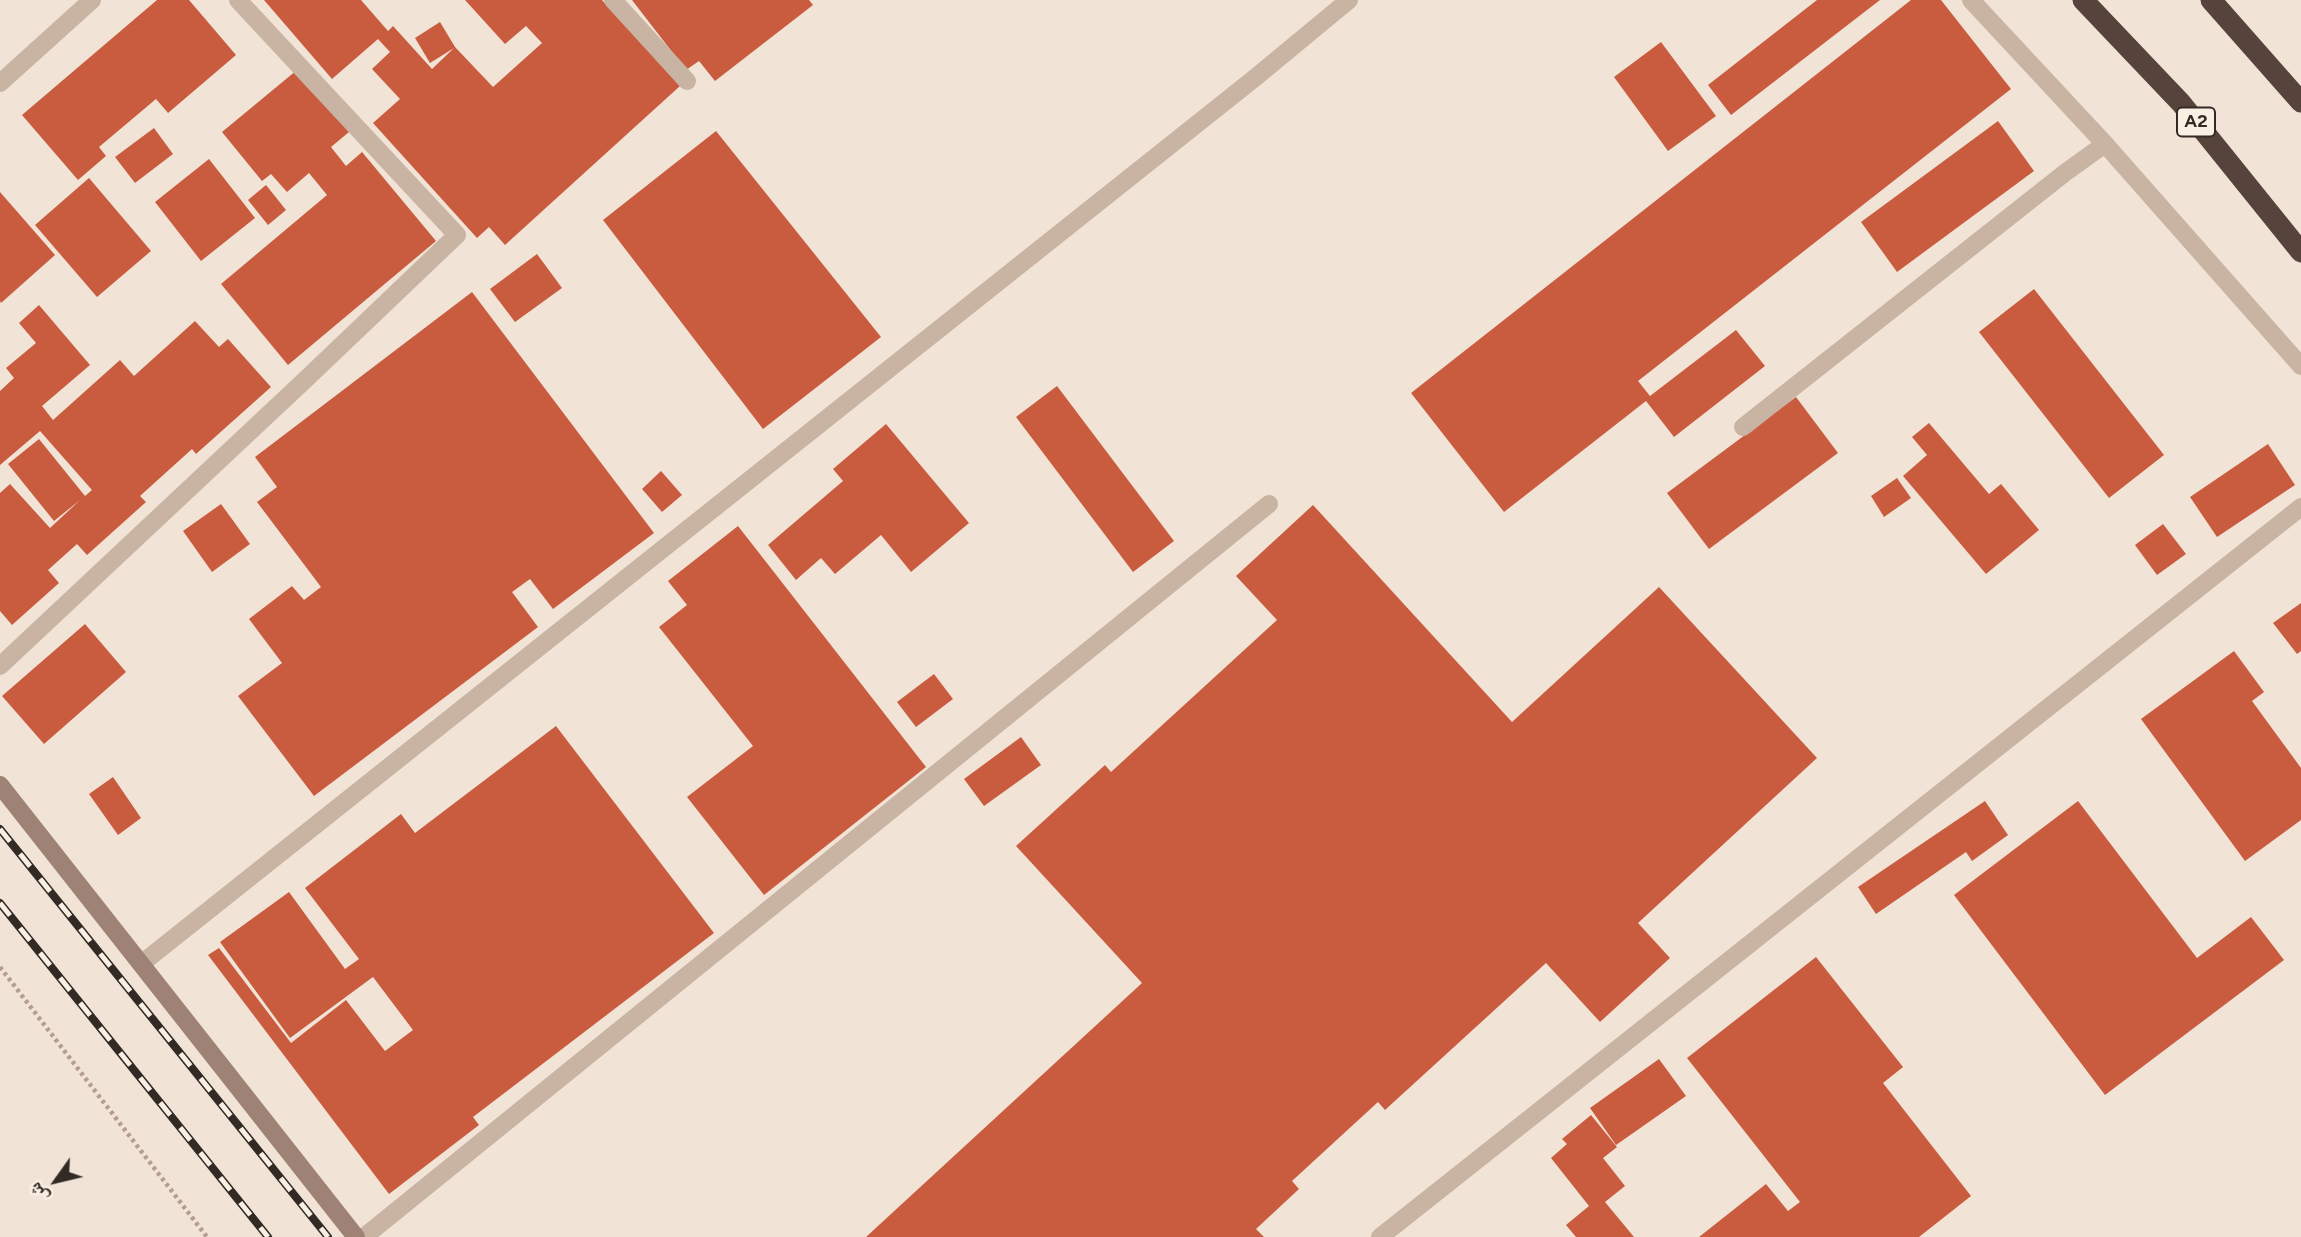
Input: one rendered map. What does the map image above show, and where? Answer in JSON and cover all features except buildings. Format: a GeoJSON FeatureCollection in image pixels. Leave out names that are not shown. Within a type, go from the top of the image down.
{"type":"FeatureCollection","features":[{"type":"Feature","properties":{"kind":"highway","name":"A2"},"geometry":{"type":"LineString","coordinates":[[2083,0],[2181,103],[2301,252]]}},
{"type":"Feature","properties":{"kind":"highway"},"geometry":{"type":"LineString","coordinates":[[2211,0],[2301,102]]}},
{"type":"Feature","properties":{"kind":"street"},"geometry":{"type":"LineString","coordinates":[[0,83],[92,0]]}},
{"type":"Feature","properties":{"kind":"street"},"geometry":{"type":"LineString","coordinates":[[0,666],[457,235],[238,0]]}},
{"type":"Feature","properties":{"kind":"street"},"geometry":{"type":"LineString","coordinates":[[613,0],[687,81]]}},
{"type":"Feature","properties":{"kind":"street"},"geometry":{"type":"LineString","coordinates":[[141,964],[1256,77],[1349,0]]}},
{"type":"Feature","properties":{"kind":"street"},"geometry":{"type":"LineString","coordinates":[[1971,0],[2105,144],[2301,366]]}},
{"type":"Feature","properties":{"kind":"street"},"geometry":{"type":"LineString","coordinates":[[1743,427],[2105,144]]}},
{"type":"Feature","properties":{"kind":"street"},"geometry":{"type":"LineString","coordinates":[[365,1237],[1269,504]]}},
{"type":"Feature","properties":{"kind":"street"},"geometry":{"type":"LineString","coordinates":[[1380,1237],[2301,507]]}},
{"type":"Feature","properties":{"kind":"street"},"geometry":{"type":"LineString","coordinates":[[0,785],[356,1237]]}},
{"type":"Feature","properties":{"kind":"path"},"geometry":{"type":"LineString","coordinates":[[0,967],[207,1237]]}},
{"type":"Feature","properties":{"kind":"railway"},"geometry":{"type":"LineString","coordinates":[[0,829],[328,1237]]}},
{"type":"Feature","properties":{"kind":"railway"},"geometry":{"type":"LineString","coordinates":[[0,903],[268,1237]]}}]}
